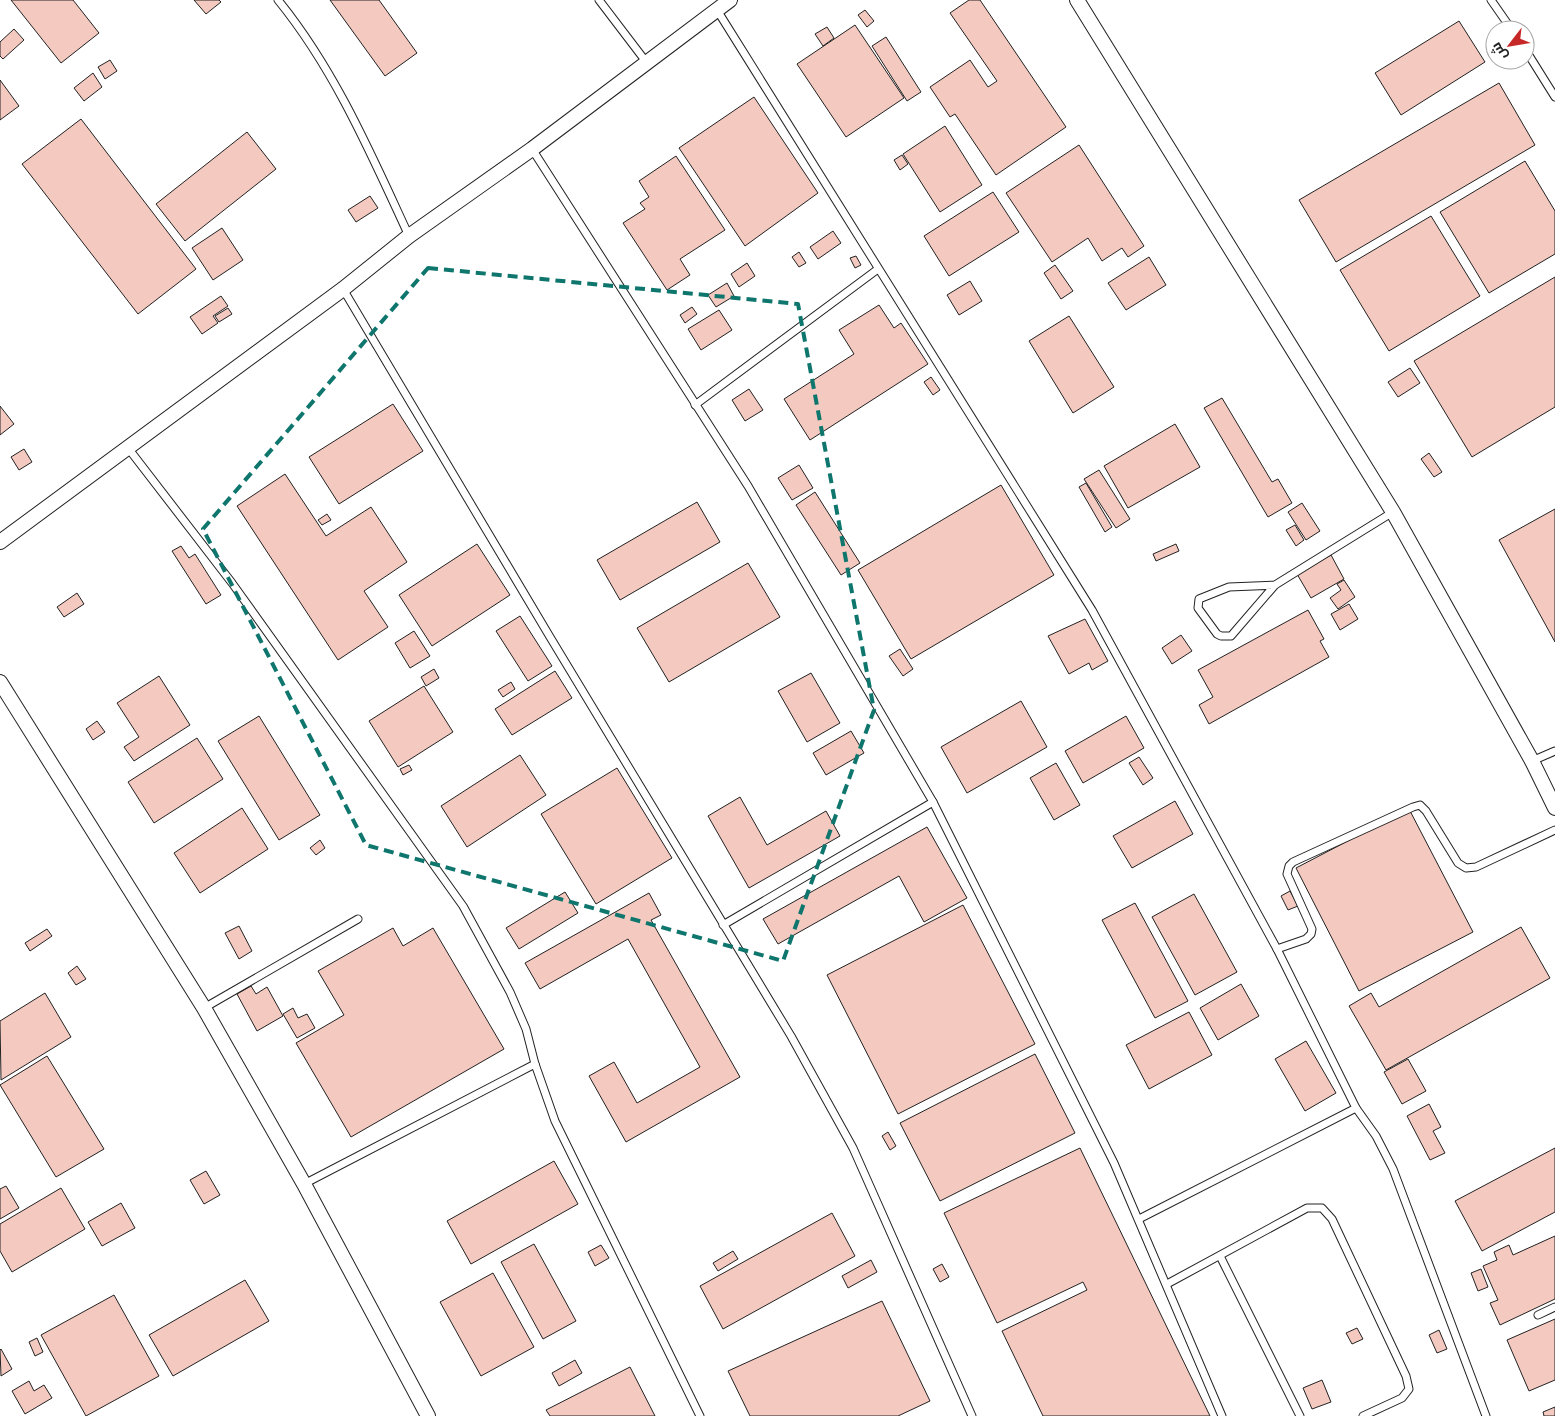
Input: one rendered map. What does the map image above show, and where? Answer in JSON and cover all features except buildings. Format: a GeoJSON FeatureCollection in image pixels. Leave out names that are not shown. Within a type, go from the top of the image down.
{"type":"FeatureCollection","features":[{"type":"Feature","properties":{"kind":"street"},"geometry":{"type":"LineString","coordinates":[[0,542],[343,288],[409,236],[532,149],[730,0]]}},
{"type":"Feature","properties":{"kind":"street"},"geometry":{"type":"LineString","coordinates":[[1077,0],[1393,512],[1532,761],[1555,808]]}},
{"type":"Feature","properties":{"kind":"street"},"geometry":{"type":"LineString","coordinates":[[0,682],[204,1008],[304,1184],[428,1416]]}},
{"type":"Feature","properties":{"kind":"lane"},"geometry":{"type":"LineString","coordinates":[[278,0],[304,32],[324,66],[368,147],[409,236]]}},
{"type":"Feature","properties":{"kind":"lane"},"geometry":{"type":"LineString","coordinates":[[599,0],[648,63]]}},
{"type":"Feature","properties":{"kind":"lane"},"geometry":{"type":"LineString","coordinates":[[1492,0],[1505,20]]}},
{"type":"Feature","properties":{"kind":"lane"},"geometry":{"type":"LineString","coordinates":[[716,10],[1092,610],[1277,949],[1356,1108],[1376,1136],[1393,1169],[1486,1416]]}},
{"type":"Feature","properties":{"kind":"lane"},"geometry":{"type":"LineString","coordinates":[[1535,65],[1555,97]]}},
{"type":"Feature","properties":{"kind":"lane"},"geometry":{"type":"LineString","coordinates":[[532,149],[753,494],[933,802],[1114,1163],[1222,1416]]}},
{"type":"Feature","properties":{"kind":"lane"},"geometry":{"type":"LineString","coordinates":[[695,405],[878,269]]}},
{"type":"Feature","properties":{"kind":"lane"},"geometry":{"type":"LineString","coordinates":[[343,288],[791,1036],[853,1148],[972,1416]]}},
{"type":"Feature","properties":{"kind":"lane"},"geometry":{"type":"LineString","coordinates":[[128,448],[232,583],[463,906],[510,992],[526,1029],[535,1064],[555,1121],[700,1416]]}},
{"type":"Feature","properties":{"kind":"lane"},"geometry":{"type":"LineString","coordinates":[[1275,585],[1229,587],[1199,599],[1198,608],[1217,634],[1220,636],[1231,636],[1275,585],[1393,512]]}},
{"type":"Feature","properties":{"kind":"lane"},"geometry":{"type":"LineString","coordinates":[[1532,761],[1555,751]]}},
{"type":"Feature","properties":{"kind":"lane"},"geometry":{"type":"LineString","coordinates":[[723,925],[933,802]]}},
{"type":"Feature","properties":{"kind":"lane"},"geometry":{"type":"LineString","coordinates":[[1277,949],[1306,939],[1312,934],[1312,929],[1286,874],[1288,866],[1413,807],[1420,805],[1426,811],[1458,863],[1466,868],[1476,867],[1555,830]]}},
{"type":"Feature","properties":{"kind":"lane"},"geometry":{"type":"LineString","coordinates":[[204,1008],[358,919]]}},
{"type":"Feature","properties":{"kind":"lane"},"geometry":{"type":"LineString","coordinates":[[304,1184],[535,1064]]}},
{"type":"Feature","properties":{"kind":"lane"},"geometry":{"type":"LineString","coordinates":[[1139,1219],[1356,1108]]}},
{"type":"Feature","properties":{"kind":"lane"},"geometry":{"type":"LineString","coordinates":[[1167,1284],[1307,1208],[1322,1208],[1332,1219],[1406,1376],[1409,1389],[1402,1398],[1363,1416]]}},
{"type":"Feature","properties":{"kind":"lane"},"geometry":{"type":"LineString","coordinates":[[1220,1256],[1300,1416]]}},
{"type":"Feature","properties":{"kind":"lane"},"geometry":{"type":"LineString","coordinates":[[1538,1315],[1555,1307]]}},
{"type":"Feature","properties":{"kind":"highlighted area"},"geometry":{"type":"Polygon","coordinates":[[[428,268],[798,304],[874,710],[783,961],[366,845],[203,529],[428,268]]]}}]}
